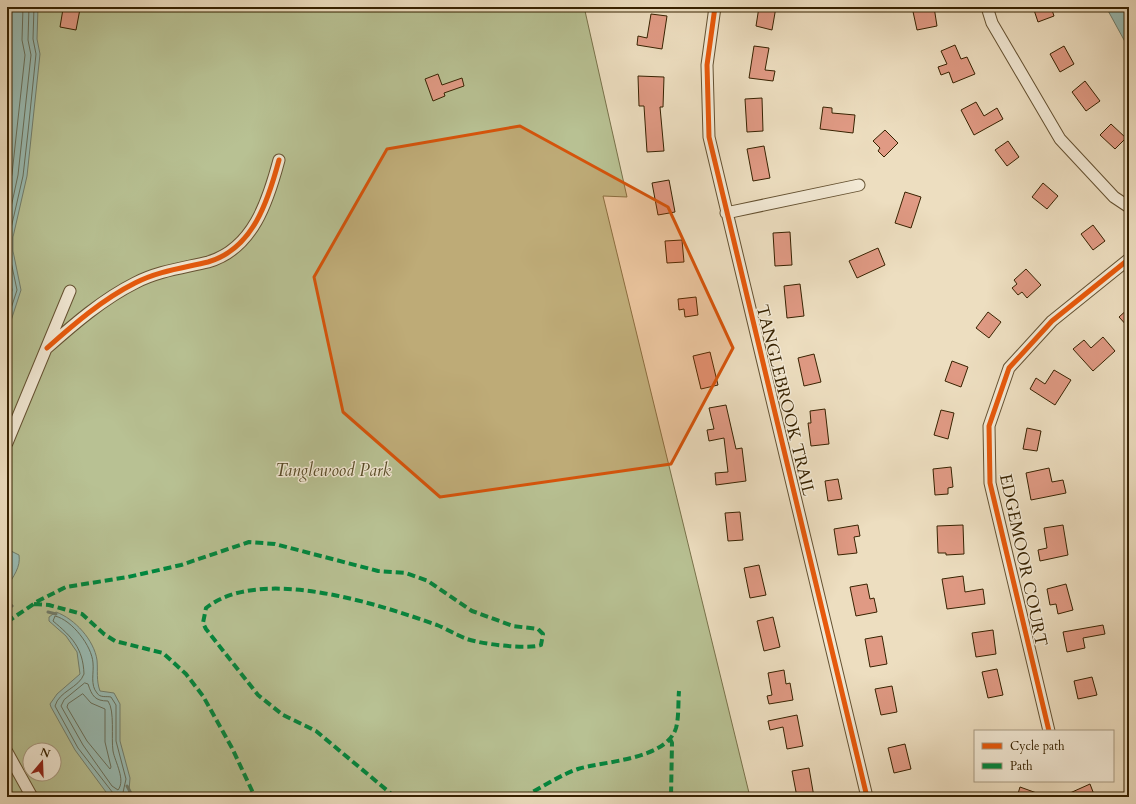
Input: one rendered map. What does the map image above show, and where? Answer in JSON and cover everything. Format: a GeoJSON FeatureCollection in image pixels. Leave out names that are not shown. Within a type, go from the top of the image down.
{"type":"FeatureCollection","features":[{"type":"Feature","properties":{"kind":"street","name":"TANGLEBROOK TRAIL"},"geometry":{"type":"LineString","coordinates":[[715,7],[707,65],[709,137],[867,797]]}},
{"type":"Feature","properties":{"kind":"street"},"geometry":{"type":"LineString","coordinates":[[987,7],[992,23],[1060,139],[1114,197],[1129,207]]}},
{"type":"Feature","properties":{"kind":"street"},"geometry":{"type":"LineString","coordinates":[[47,348],[66,331],[102,304],[134,283],[176,268],[208,262],[226,255],[249,233],[263,211],[280,160]]}},
{"type":"Feature","properties":{"kind":"street"},"geometry":{"type":"LineString","coordinates":[[726,213],[859,185]]}},
{"type":"Feature","properties":{"kind":"street","name":"EDGEMOOR COURT"},"geometry":{"type":"LineString","coordinates":[[1049,730],[990,483],[989,426],[1010,368],[1052,321],[1129,259]]}},
{"type":"Feature","properties":{"kind":"street"},"geometry":{"type":"LineString","coordinates":[[7,443],[70,291]]}},
{"type":"Feature","properties":{"kind":"street"},"geometry":{"type":"LineString","coordinates":[[7,752],[32,797]]}},
{"type":"Feature","properties":{"kind":"highlighted area"},"geometry":{"type":"Polygon","coordinates":[[[520,126],[668,207],[733,348],[671,464],[440,497],[343,412],[314,277],[387,149],[520,126]]]}},
{"type":"Feature","properties":{"kind":"green space","name":"Tanglewood Park"},"geometry":{"type":"Polygon","coordinates":[[[7,7],[586,7],[585,11],[627,197],[603,196],[750,797],[7,797],[7,7]]]}},
{"type":"Feature","properties":{"kind":"water"},"geometry":{"type":"Polygon","coordinates":[[[7,7],[38,7],[37,39],[40,54],[27,176],[13,237],[13,251],[21,290],[7,333],[7,7]]]}},
{"type":"Feature","properties":{"kind":"water"},"geometry":{"type":"Polygon","coordinates":[[[1106,7],[1129,7],[1129,49],[1106,7]]]}},
{"type":"Feature","properties":{"kind":"water"},"geometry":{"type":"Polygon","coordinates":[[[11,551],[19,555],[19,564],[7,587],[7,553],[11,551]]]}},
{"type":"Feature","properties":{"kind":"water"},"geometry":{"type":"Polygon","coordinates":[[[56,612],[77,625],[88,638],[97,660],[100,691],[114,693],[120,704],[120,741],[130,778],[129,791],[123,797],[111,797],[106,792],[75,750],[51,707],[50,704],[57,694],[80,674],[77,652],[66,636],[49,621],[49,617],[56,612]]]}},
{"type":"Feature","properties":{"kind":"building"},"geometry":{"type":"Polygon","coordinates":[[[72,7],[80,9],[76,30],[60,27],[63,9],[71,11],[72,7]]]}},
{"type":"Feature","properties":{"kind":"building"},"geometry":{"type":"Polygon","coordinates":[[[759,7],[776,7],[772,30],[756,26],[759,7]]]}},
{"type":"Feature","properties":{"kind":"building"},"geometry":{"type":"Polygon","coordinates":[[[912,7],[934,7],[937,26],[917,30],[912,7]]]}},
{"type":"Feature","properties":{"kind":"building"},"geometry":{"type":"Polygon","coordinates":[[[1033,7],[1051,7],[1054,16],[1038,22],[1033,7]]]}},
{"type":"Feature","properties":{"kind":"building"},"geometry":{"type":"Polygon","coordinates":[[[651,14],[667,16],[662,49],[637,45],[638,36],[647,38],[651,14]]]}},
{"type":"Feature","properties":{"kind":"building"},"geometry":{"type":"Polygon","coordinates":[[[955,45],[961,59],[967,57],[975,74],[953,83],[949,72],[941,75],[938,67],[947,64],[941,51],[955,45]]]}},
{"type":"Feature","properties":{"kind":"building"},"geometry":{"type":"Polygon","coordinates":[[[754,46],[769,48],[765,70],[775,71],[773,81],[749,78],[754,46]]]}},
{"type":"Feature","properties":{"kind":"building"},"geometry":{"type":"Polygon","coordinates":[[[1064,46],[1074,64],[1060,72],[1050,54],[1064,46]]]}},
{"type":"Feature","properties":{"kind":"building"},"geometry":{"type":"Polygon","coordinates":[[[438,74],[442,85],[462,78],[464,86],[444,93],[445,96],[433,101],[425,79],[438,74]]]}},
{"type":"Feature","properties":{"kind":"building"},"geometry":{"type":"Polygon","coordinates":[[[638,76],[664,77],[663,107],[660,107],[664,151],[647,152],[644,106],[639,106],[638,76]]]}},
{"type":"Feature","properties":{"kind":"building"},"geometry":{"type":"Polygon","coordinates":[[[1085,81],[1100,101],[1086,111],[1072,92],[1085,81]]]}},
{"type":"Feature","properties":{"kind":"building"},"geometry":{"type":"Polygon","coordinates":[[[762,98],[763,131],[747,132],[745,99],[762,98]]]}},
{"type":"Feature","properties":{"kind":"building"},"geometry":{"type":"Polygon","coordinates":[[[976,102],[984,116],[997,108],[1003,119],[974,135],[961,110],[976,102]]]}},
{"type":"Feature","properties":{"kind":"building"},"geometry":{"type":"Polygon","coordinates":[[[823,107],[832,108],[832,113],[855,115],[853,133],[820,129],[823,107]]]}},
{"type":"Feature","properties":{"kind":"building"},"geometry":{"type":"Polygon","coordinates":[[[1111,124],[1126,138],[1115,149],[1100,135],[1111,124]]]}},
{"type":"Feature","properties":{"kind":"building"},"geometry":{"type":"Polygon","coordinates":[[[885,130],[898,143],[884,157],[878,151],[880,148],[873,141],[885,130]]]}},
{"type":"Feature","properties":{"kind":"building"},"geometry":{"type":"Polygon","coordinates":[[[1008,141],[1019,157],[1007,166],[995,150],[1008,141]]]}},
{"type":"Feature","properties":{"kind":"building"},"geometry":{"type":"Polygon","coordinates":[[[764,146],[770,178],[753,181],[747,149],[764,146]]]}},
{"type":"Feature","properties":{"kind":"building"},"geometry":{"type":"Polygon","coordinates":[[[669,180],[675,212],[658,215],[652,183],[669,180]]]}},
{"type":"Feature","properties":{"kind":"building"},"geometry":{"type":"Polygon","coordinates":[[[1043,183],[1058,196],[1047,209],[1032,197],[1043,183]]]}},
{"type":"Feature","properties":{"kind":"building"},"geometry":{"type":"Polygon","coordinates":[[[905,192],[921,197],[911,228],[895,223],[905,192]]]}},
{"type":"Feature","properties":{"kind":"building"},"geometry":{"type":"Polygon","coordinates":[[[1093,225],[1105,241],[1093,250],[1081,234],[1093,225]]]}},
{"type":"Feature","properties":{"kind":"building"},"geometry":{"type":"Polygon","coordinates":[[[790,232],[792,265],[775,266],[773,233],[790,232]]]}},
{"type":"Feature","properties":{"kind":"building"},"geometry":{"type":"Polygon","coordinates":[[[682,240],[684,262],[667,263],[665,241],[682,240]]]}},
{"type":"Feature","properties":{"kind":"building"},"geometry":{"type":"Polygon","coordinates":[[[878,248],[885,265],[857,278],[849,261],[878,248]]]}},
{"type":"Feature","properties":{"kind":"building"},"geometry":{"type":"Polygon","coordinates":[[[1026,269],[1041,285],[1027,298],[1022,292],[1018,295],[1012,288],[1017,284],[1014,280],[1026,269]]]}},
{"type":"Feature","properties":{"kind":"building"},"geometry":{"type":"Polygon","coordinates":[[[800,284],[804,316],[787,318],[784,286],[800,284]]]}},
{"type":"Feature","properties":{"kind":"building"},"geometry":{"type":"Polygon","coordinates":[[[696,297],[698,315],[685,317],[684,309],[679,310],[678,299],[696,297]]]}},
{"type":"Feature","properties":{"kind":"building"},"geometry":{"type":"Polygon","coordinates":[[[1129,308],[1129,328],[1119,317],[1129,308]]]}},
{"type":"Feature","properties":{"kind":"building"},"geometry":{"type":"Polygon","coordinates":[[[988,312],[1001,322],[989,338],[976,328],[988,312]]]}},
{"type":"Feature","properties":{"kind":"building"},"geometry":{"type":"Polygon","coordinates":[[[1103,337],[1115,351],[1093,371],[1073,349],[1084,340],[1091,348],[1103,337]]]}},
{"type":"Feature","properties":{"kind":"building"},"geometry":{"type":"Polygon","coordinates":[[[710,352],[718,385],[701,389],[693,356],[710,352]]]}},
{"type":"Feature","properties":{"kind":"building"},"geometry":{"type":"Polygon","coordinates":[[[814,354],[821,382],[804,386],[798,358],[814,354]]]}},
{"type":"Feature","properties":{"kind":"building"},"geometry":{"type":"Polygon","coordinates":[[[952,361],[968,367],[961,387],[945,381],[952,361]]]}},
{"type":"Feature","properties":{"kind":"building"},"geometry":{"type":"Polygon","coordinates":[[[1054,370],[1071,380],[1055,405],[1030,389],[1036,378],[1045,384],[1054,370]]]}},
{"type":"Feature","properties":{"kind":"building"},"geometry":{"type":"Polygon","coordinates":[[[726,405],[736,449],[742,448],[746,481],[716,485],[715,473],[728,472],[724,438],[709,441],[707,430],[714,429],[709,408],[726,405]]]}},
{"type":"Feature","properties":{"kind":"building"},"geometry":{"type":"Polygon","coordinates":[[[825,409],[829,444],[811,446],[808,423],[811,423],[810,411],[825,409]]]}},
{"type":"Feature","properties":{"kind":"building"},"geometry":{"type":"Polygon","coordinates":[[[941,410],[954,413],[948,439],[934,435],[941,410]]]}},
{"type":"Feature","properties":{"kind":"building"},"geometry":{"type":"Polygon","coordinates":[[[1027,428],[1041,431],[1037,451],[1023,449],[1027,428]]]}},
{"type":"Feature","properties":{"kind":"building"},"geometry":{"type":"Polygon","coordinates":[[[951,467],[953,487],[948,488],[948,494],[935,495],[933,469],[951,467]]]}},
{"type":"Feature","properties":{"kind":"building"},"geometry":{"type":"Polygon","coordinates":[[[1049,468],[1052,482],[1063,480],[1066,493],[1031,500],[1026,473],[1049,468]]]}},
{"type":"Feature","properties":{"kind":"building"},"geometry":{"type":"Polygon","coordinates":[[[838,479],[842,499],[828,501],[825,481],[838,479]]]}},
{"type":"Feature","properties":{"kind":"building"},"geometry":{"type":"Polygon","coordinates":[[[740,512],[743,540],[728,541],[725,513],[740,512]]]}},
{"type":"Feature","properties":{"kind":"building"},"geometry":{"type":"Polygon","coordinates":[[[858,525],[860,536],[854,537],[857,553],[838,555],[834,529],[858,525]]]}},
{"type":"Feature","properties":{"kind":"building"},"geometry":{"type":"Polygon","coordinates":[[[963,525],[964,554],[946,555],[946,553],[938,553],[937,526],[963,525]]]}},
{"type":"Feature","properties":{"kind":"building"},"geometry":{"type":"Polygon","coordinates":[[[1063,525],[1068,555],[1040,561],[1038,550],[1047,548],[1044,528],[1063,525]]]}},
{"type":"Feature","properties":{"kind":"building"},"geometry":{"type":"Polygon","coordinates":[[[759,565],[766,595],[750,598],[744,568],[759,565]]]}},
{"type":"Feature","properties":{"kind":"building"},"geometry":{"type":"Polygon","coordinates":[[[963,576],[965,592],[983,589],[985,604],[947,609],[942,579],[963,576]]]}},
{"type":"Feature","properties":{"kind":"building"},"geometry":{"type":"Polygon","coordinates":[[[867,584],[870,599],[874,598],[877,612],[856,616],[850,587],[867,584]]]}},
{"type":"Feature","properties":{"kind":"building"},"geometry":{"type":"Polygon","coordinates":[[[1066,584],[1073,610],[1058,614],[1056,604],[1050,605],[1047,589],[1066,584]]]}},
{"type":"Feature","properties":{"kind":"building"},"geometry":{"type":"Polygon","coordinates":[[[773,617],[780,647],[764,651],[757,621],[773,617]]]}},
{"type":"Feature","properties":{"kind":"building"},"geometry":{"type":"Polygon","coordinates":[[[1103,625],[1105,634],[1083,638],[1085,648],[1067,652],[1063,632],[1103,625]]]}},
{"type":"Feature","properties":{"kind":"building"},"geometry":{"type":"Polygon","coordinates":[[[993,630],[996,654],[976,657],[972,633],[993,630]]]}},
{"type":"Feature","properties":{"kind":"building"},"geometry":{"type":"Polygon","coordinates":[[[882,636],[887,664],[870,667],[865,639],[882,636]]]}},
{"type":"Feature","properties":{"kind":"building"},"geometry":{"type":"Polygon","coordinates":[[[997,669],[1003,695],[988,698],[982,672],[997,669]]]}},
{"type":"Feature","properties":{"kind":"building"},"geometry":{"type":"Polygon","coordinates":[[[784,670],[786,684],[790,683],[793,700],[769,704],[767,696],[772,695],[768,673],[784,670]]]}},
{"type":"Feature","properties":{"kind":"building"},"geometry":{"type":"Polygon","coordinates":[[[1092,677],[1097,695],[1078,699],[1074,681],[1092,677]]]}},
{"type":"Feature","properties":{"kind":"building"},"geometry":{"type":"Polygon","coordinates":[[[892,686],[897,712],[881,715],[875,689],[892,686]]]}},
{"type":"Feature","properties":{"kind":"building"},"geometry":{"type":"Polygon","coordinates":[[[797,715],[803,746],[787,749],[783,727],[770,730],[768,721],[797,715]]]}},
{"type":"Feature","properties":{"kind":"building"},"geometry":{"type":"Polygon","coordinates":[[[905,744],[911,769],[894,773],[888,748],[905,744]]]}},
{"type":"Feature","properties":{"kind":"building"},"geometry":{"type":"Polygon","coordinates":[[[809,768],[814,797],[797,797],[792,771],[809,768]]]}},
{"type":"Feature","properties":{"kind":"building"},"geometry":{"type":"Polygon","coordinates":[[[1090,784],[1095,797],[1061,797],[1090,784]]]}},
{"type":"Feature","properties":{"kind":"building"},"geometry":{"type":"Polygon","coordinates":[[[1020,787],[1045,796],[1045,797],[1017,797],[1020,787]]]}},
{"type":"Feature","properties":{"kind":"waterway"},"geometry":{"type":"LineString","coordinates":[[7,602],[12,606]]}},
{"type":"Feature","properties":{"kind":"waterway"},"geometry":{"type":"LineString","coordinates":[[48,612],[56,614]]}},
{"type":"Feature","properties":{"kind":"waterway"},"geometry":{"type":"LineString","coordinates":[[127,786],[133,797]]}},
{"type":"Feature","properties":{"kind":"marked path"},"geometry":{"type":"LineString","coordinates":[[7,622],[38,601],[66,587],[128,577],[181,565],[249,542],[275,544],[378,571],[406,573],[428,581],[472,611],[513,626],[538,629],[543,634],[541,645],[516,647],[483,643],[467,639],[437,625],[384,607],[320,592],[287,589],[257,590],[229,596],[206,608],[203,623],[206,629],[258,695],[283,715],[316,731],[395,797]]}},
{"type":"Feature","properties":{"kind":"marked path"},"geometry":{"type":"LineString","coordinates":[[34,604],[49,605],[82,614],[104,634],[115,641],[163,653],[186,674],[203,696],[232,748],[255,797]]}},
{"type":"Feature","properties":{"kind":"marked path"},"geometry":{"type":"LineString","coordinates":[[523,797],[572,771],[589,766],[633,758],[660,747],[670,739],[676,728],[679,691]]}},
{"type":"Feature","properties":{"kind":"marked path"},"geometry":{"type":"LineString","coordinates":[[670,739],[672,743],[671,797]]}},
{"type":"Feature","properties":{"kind":"cycle path"},"geometry":{"type":"LineString","coordinates":[[715,7],[707,65],[709,137],[867,797]]}},
{"type":"Feature","properties":{"kind":"cycle path"},"geometry":{"type":"LineString","coordinates":[[47,348],[78,321],[123,289],[144,279],[162,273],[208,262],[224,256],[237,246],[247,235],[264,207],[279,160]]}},
{"type":"Feature","properties":{"kind":"cycle path"},"geometry":{"type":"LineString","coordinates":[[1049,730],[990,483],[989,426],[1009,368],[1052,321],[1129,259]]}}]}
